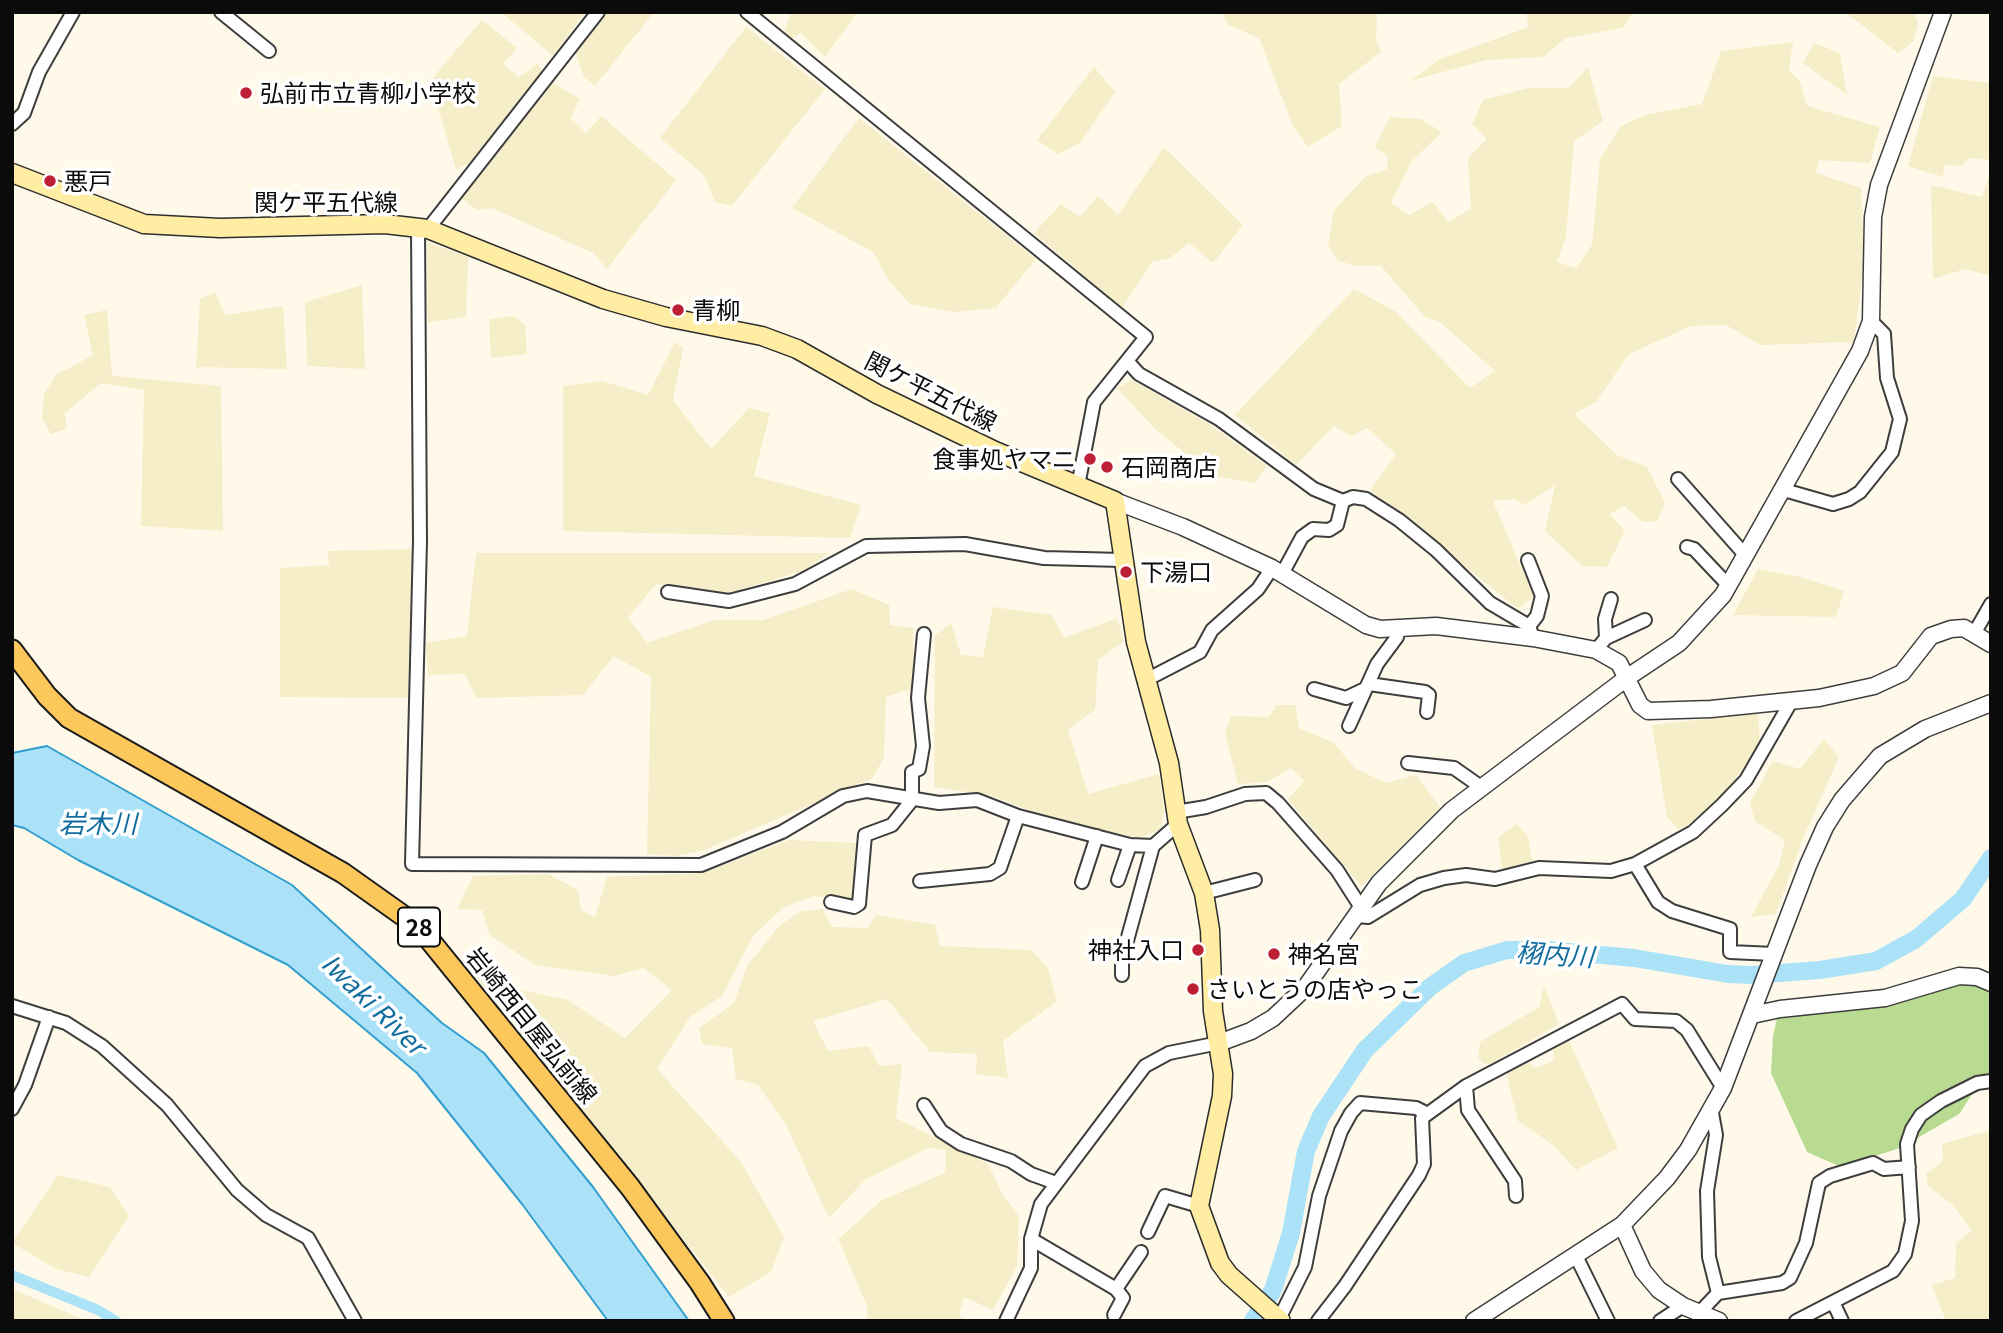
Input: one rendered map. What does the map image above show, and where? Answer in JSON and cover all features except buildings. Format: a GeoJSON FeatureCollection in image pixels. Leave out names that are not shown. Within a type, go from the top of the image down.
{"type":"FeatureCollection","features":[{"type":"Feature","properties":{"kind":"main road","name":"関ケ平五代線"},"geometry":{"type":"LineString","coordinates":[[12,173],[144,224],[220,228],[385,223],[423,228],[603,299],[666,317],[762,337],[797,349],[877,394],[995,451],[1115,501]]}},
{"type":"Feature","properties":{"kind":"main road"},"geometry":{"type":"LineString","coordinates":[[1115,501],[1122,559],[1146,680],[1169,763],[1177,818],[1204,893],[1223,1074],[1222,1096],[1199,1206],[1220,1263],[1279,1319]]}},
{"type":"Feature","properties":{"kind":"main road","name":"岩崎西目屋弘前線"},"geometry":{"type":"LineString","coordinates":[[12,650],[47,696],[69,718],[343,873],[419,927],[637,1195],[724,1321]]}},
{"type":"Feature","properties":{"kind":"street"},"geometry":{"type":"LineString","coordinates":[[12,124],[24,113],[39,72],[73,12]]}},
{"type":"Feature","properties":{"kind":"street"},"geometry":{"type":"LineString","coordinates":[[221,12],[269,51]]}},
{"type":"Feature","properties":{"kind":"street"},"geometry":{"type":"LineString","coordinates":[[598,12],[423,228],[420,541],[412,864],[701,865],[782,832],[844,796],[867,792],[939,803],[977,800],[1018,816],[1130,845],[1153,846]]}},
{"type":"Feature","properties":{"kind":"street"},"geometry":{"type":"LineString","coordinates":[[747,12],[1146,337],[1094,402],[1078,486]]}},
{"type":"Feature","properties":{"kind":"street"},"geometry":{"type":"LineString","coordinates":[[1006,1321],[1031,1268],[1031,1239],[1041,1204],[1145,1066],[1169,1053],[1219,1043],[1251,1031],[1290,1004],[1305,988],[1380,883],[1433,827],[1481,787],[1628,677],[1679,643],[1700,623],[1728,585],[1860,351],[1871,321],[1873,217],[1879,185],[1942,12]]}},
{"type":"Feature","properties":{"kind":"street"},"geometry":{"type":"LineString","coordinates":[[1784,490],[1833,504],[1849,499],[1860,492],[1892,452],[1900,419],[1887,378],[1884,334],[1871,321]]}},
{"type":"Feature","properties":{"kind":"street"},"geometry":{"type":"LineString","coordinates":[[1128,362],[1139,374],[1219,419],[1314,489],[1343,500],[1353,497],[1366,499],[1399,520],[1436,550],[1490,603],[1531,632]]}},
{"type":"Feature","properties":{"kind":"street"},"geometry":{"type":"LineString","coordinates":[[1678,479],[1746,556]]}},
{"type":"Feature","properties":{"kind":"street"},"geometry":{"type":"LineString","coordinates":[[1146,680],[1200,652],[1212,629],[1277,571],[1302,537],[1313,529],[1329,530],[1337,525],[1343,500]]}},
{"type":"Feature","properties":{"kind":"street"},"geometry":{"type":"LineString","coordinates":[[1115,501],[1183,527],[1277,571],[1366,625],[1531,632],[1601,644],[1628,677],[1640,705],[1658,712],[1819,698],[1891,680],[1902,673],[1931,636],[1951,629],[1964,628],[1975,632],[1991,644]]}},
{"type":"Feature","properties":{"kind":"street"},"geometry":{"type":"LineString","coordinates":[[668,592],[729,601],[795,584],[866,546],[965,544],[1044,558],[1122,559]]}},
{"type":"Feature","properties":{"kind":"street"},"geometry":{"type":"LineString","coordinates":[[1687,547],[1694,549],[1728,585]]}},
{"type":"Feature","properties":{"kind":"street"},"geometry":{"type":"LineString","coordinates":[[1528,560],[1542,596],[1531,632]]}},
{"type":"Feature","properties":{"kind":"street"},"geometry":{"type":"LineString","coordinates":[[1601,644],[1611,599]]}},
{"type":"Feature","properties":{"kind":"street"},"geometry":{"type":"LineString","coordinates":[[1975,632],[1991,604]]}},
{"type":"Feature","properties":{"kind":"street"},"geometry":{"type":"LineString","coordinates":[[1601,644],[1645,620]]}},
{"type":"Feature","properties":{"kind":"street"},"geometry":{"type":"LineString","coordinates":[[1349,726],[1377,664],[1397,638],[1399,628]]}},
{"type":"Feature","properties":{"kind":"street"},"geometry":{"type":"LineString","coordinates":[[831,902],[854,907],[859,904],[864,835],[892,825],[912,800],[912,772],[919,769],[923,746],[918,698],[924,634]]}},
{"type":"Feature","properties":{"kind":"street"},"geometry":{"type":"LineString","coordinates":[[1314,689],[1346,698],[1368,687],[1425,692],[1429,695],[1427,712]]}},
{"type":"Feature","properties":{"kind":"street"},"geometry":{"type":"LineString","coordinates":[[1122,975],[1122,959],[1153,846],[1177,818],[1245,794],[1266,793],[1337,870],[1359,913],[1368,917],[1420,885],[1444,878],[1466,875],[1495,879],[1539,868],[1611,871],[1635,864],[1693,832],[1722,806],[1746,780],[1792,700]]}},
{"type":"Feature","properties":{"kind":"street"},"geometry":{"type":"LineString","coordinates":[[1474,1321],[1622,1225],[1667,1178],[1712,1113],[1825,827],[1862,774],[1880,757],[1925,729],[1991,704]]}},
{"type":"Feature","properties":{"kind":"street"},"geometry":{"type":"LineString","coordinates":[[1408,763],[1454,768],[1481,787]]}},
{"type":"Feature","properties":{"kind":"street"},"geometry":{"type":"LineString","coordinates":[[920,881],[990,874],[1000,868],[1018,816]]}},
{"type":"Feature","properties":{"kind":"street"},"geometry":{"type":"LineString","coordinates":[[1082,882],[1097,836]]}},
{"type":"Feature","properties":{"kind":"street"},"geometry":{"type":"LineString","coordinates":[[1118,880],[1130,845]]}},
{"type":"Feature","properties":{"kind":"street"},"geometry":{"type":"LineString","coordinates":[[1635,864],[1658,902],[1665,907],[1730,929],[1730,951],[1772,958]]}},
{"type":"Feature","properties":{"kind":"street"},"geometry":{"type":"LineString","coordinates":[[1204,893],[1255,880]]}},
{"type":"Feature","properties":{"kind":"street"},"geometry":{"type":"LineString","coordinates":[[1752,1015],[1780,1009],[1885,998],[1959,976],[1977,977],[1991,983]]}},
{"type":"Feature","properties":{"kind":"street"},"geometry":{"type":"LineString","coordinates":[[1318,1321],[1345,1286],[1419,1175],[1424,1164],[1422,1118],[1466,1086],[1622,1003],[1635,1019],[1676,1021],[1687,1030],[1723,1088]]}},
{"type":"Feature","properties":{"kind":"street"},"geometry":{"type":"LineString","coordinates":[[12,1006],[50,1017],[102,1046],[167,1105],[236,1190],[266,1215],[308,1238],[355,1321]]}},
{"type":"Feature","properties":{"kind":"street"},"geometry":{"type":"LineString","coordinates":[[12,1109],[26,1085],[50,1017]]}},
{"type":"Feature","properties":{"kind":"street"},"geometry":{"type":"LineString","coordinates":[[1796,1321],[1893,1271],[1905,1254],[1912,1221],[1907,1144],[1921,1115],[1977,1083],[1991,1081]]}},
{"type":"Feature","properties":{"kind":"street"},"geometry":{"type":"LineString","coordinates":[[1466,1086],[1468,1110],[1515,1181],[1516,1196]]}},
{"type":"Feature","properties":{"kind":"street"},"geometry":{"type":"LineString","coordinates":[[1279,1319],[1305,1267],[1319,1196],[1338,1140],[1351,1113],[1360,1103],[1416,1108],[1426,1113]]}},
{"type":"Feature","properties":{"kind":"street"},"geometry":{"type":"LineString","coordinates":[[924,1105],[941,1130],[961,1144],[1011,1161],[1031,1174],[1056,1183]]}},
{"type":"Feature","properties":{"kind":"street"},"geometry":{"type":"LineString","coordinates":[[1712,1113],[1716,1135],[1707,1191],[1709,1257],[1718,1293]]}},
{"type":"Feature","properties":{"kind":"street"},"geometry":{"type":"LineString","coordinates":[[1701,1311],[1718,1293],[1782,1283],[1790,1278],[1806,1243],[1819,1184],[1830,1176],[1873,1163],[1884,1169],[1909,1167]]}},
{"type":"Feature","properties":{"kind":"street"},"geometry":{"type":"LineString","coordinates":[[1149,1232],[1165,1196],[1199,1206]]}},
{"type":"Feature","properties":{"kind":"street"},"geometry":{"type":"LineString","coordinates":[[1622,1225],[1643,1271],[1659,1290],[1683,1306],[1701,1311],[1719,1321]]}},
{"type":"Feature","properties":{"kind":"street"},"geometry":{"type":"LineString","coordinates":[[1031,1239],[1116,1289],[1123,1298],[1114,1315]]}},
{"type":"Feature","properties":{"kind":"street"},"geometry":{"type":"LineString","coordinates":[[1116,1289],[1141,1252]]}},
{"type":"Feature","properties":{"kind":"street"},"geometry":{"type":"LineString","coordinates":[[1576,1256],[1608,1321]]}},
{"type":"Feature","properties":{"kind":"street"},"geometry":{"type":"LineString","coordinates":[[1833,1301],[1842,1321]]}},
{"type":"Feature","properties":{"kind":"street"},"geometry":{"type":"LineString","coordinates":[[1660,1321],[1683,1306]]}},
{"type":"Feature","properties":{"kind":"shaded area"},"geometry":{"type":"Polygon","coordinates":[[[501,12],[585,12],[553,56],[501,12]]]}},
{"type":"Feature","properties":{"kind":"shaded area"},"geometry":{"type":"Polygon","coordinates":[[[607,12],[654,12],[595,86],[584,77],[575,51],[607,12]]]}},
{"type":"Feature","properties":{"kind":"shaded area"},"geometry":{"type":"Polygon","coordinates":[[[791,12],[858,12],[825,57],[801,33],[791,39],[784,33],[791,12]]]}},
{"type":"Feature","properties":{"kind":"shaded area"},"geometry":{"type":"Polygon","coordinates":[[[1222,12],[1377,12],[1376,39],[1381,52],[1339,84],[1342,126],[1308,147],[1293,126],[1259,38],[1228,25],[1222,12]]]}},
{"type":"Feature","properties":{"kind":"shaded area"},"geometry":{"type":"Polygon","coordinates":[[[1526,12],[1634,12],[1623,28],[1566,38],[1543,57],[1486,60],[1410,81],[1440,59],[1529,27],[1526,12]]]}},
{"type":"Feature","properties":{"kind":"shaded area"},"geometry":{"type":"Polygon","coordinates":[[[1845,12],[1914,12],[1918,24],[1913,42],[1898,53],[1845,12]]]}},
{"type":"Feature","properties":{"kind":"shaded area"},"geometry":{"type":"Polygon","coordinates":[[[482,20],[517,48],[503,64],[519,77],[537,64],[543,71],[470,163],[456,169],[430,81],[482,20]]]}},
{"type":"Feature","properties":{"kind":"shaded area"},"geometry":{"type":"Polygon","coordinates":[[[746,27],[825,89],[732,206],[715,202],[704,175],[660,138],[746,27]]]}},
{"type":"Feature","properties":{"kind":"shaded area"},"geometry":{"type":"Polygon","coordinates":[[[1793,42],[1789,69],[1800,82],[1807,106],[1880,127],[1870,163],[1819,160],[1816,173],[1861,188],[1864,262],[1854,342],[1761,345],[1726,325],[1691,326],[1629,354],[1596,402],[1574,414],[1617,455],[1647,467],[1665,503],[1657,521],[1643,522],[1624,506],[1610,514],[1625,531],[1607,567],[1582,566],[1545,531],[1555,485],[1525,505],[1514,499],[1493,501],[1534,597],[1518,609],[1370,490],[1396,454],[1367,428],[1351,436],[1334,426],[1296,465],[1235,415],[1354,289],[1395,311],[1470,388],[1495,371],[1440,322],[1425,317],[1381,266],[1357,266],[1338,261],[1328,245],[1334,210],[1365,177],[1387,169],[1388,157],[1375,147],[1390,117],[1420,119],[1442,132],[1412,161],[1391,203],[1409,215],[1433,202],[1448,222],[1471,209],[1468,158],[1487,139],[1472,124],[1483,100],[1529,88],[1569,88],[1588,67],[1603,121],[1574,141],[1566,237],[1557,262],[1576,268],[1592,245],[1600,159],[1621,126],[1645,115],[1702,104],[1721,51],[1793,42]]]}},
{"type":"Feature","properties":{"kind":"shaded area"},"geometry":{"type":"Polygon","coordinates":[[[1814,43],[1840,53],[1847,95],[1803,63],[1814,43]]]}},
{"type":"Feature","properties":{"kind":"shaded area"},"geometry":{"type":"Polygon","coordinates":[[[1094,67],[1115,92],[1080,143],[1058,154],[1037,140],[1094,67]]]}},
{"type":"Feature","properties":{"kind":"shaded area"},"geometry":{"type":"Polygon","coordinates":[[[1933,76],[1991,83],[1991,160],[1971,158],[1960,166],[1945,165],[1943,177],[1908,166],[1933,76]]]}},
{"type":"Feature","properties":{"kind":"shaded area"},"geometry":{"type":"Polygon","coordinates":[[[552,83],[580,99],[571,118],[586,133],[601,116],[676,180],[607,269],[593,253],[492,208],[477,210],[460,197],[552,83]]]}},
{"type":"Feature","properties":{"kind":"shaded area"},"geometry":{"type":"Polygon","coordinates":[[[859,118],[1036,259],[996,308],[953,312],[910,304],[889,281],[873,252],[792,208],[859,118]]]}},
{"type":"Feature","properties":{"kind":"shaded area"},"geometry":{"type":"Polygon","coordinates":[[[1164,147],[1243,225],[1213,263],[1189,243],[1170,258],[1152,262],[1122,308],[1034,233],[1061,204],[1080,217],[1098,196],[1118,215],[1164,147]]]}},
{"type":"Feature","properties":{"kind":"shaded area"},"geometry":{"type":"Polygon","coordinates":[[[1991,168],[1991,276],[1965,269],[1933,279],[1931,185],[1982,197],[1991,168]]]}},
{"type":"Feature","properties":{"kind":"shaded area"},"geometry":{"type":"Polygon","coordinates":[[[427,242],[468,257],[466,317],[428,322],[427,242]]]}},
{"type":"Feature","properties":{"kind":"shaded area"},"geometry":{"type":"Polygon","coordinates":[[[362,285],[365,369],[307,366],[305,302],[362,285]]]}},
{"type":"Feature","properties":{"kind":"shaded area"},"geometry":{"type":"Polygon","coordinates":[[[215,292],[225,315],[283,306],[287,369],[196,367],[200,299],[215,292]]]}},
{"type":"Feature","properties":{"kind":"shaded area"},"geometry":{"type":"Polygon","coordinates":[[[107,310],[112,376],[221,386],[223,531],[141,526],[144,390],[101,383],[65,413],[66,429],[51,434],[42,418],[44,394],[56,375],[93,355],[84,315],[107,310]]]}},
{"type":"Feature","properties":{"kind":"shaded area"},"geometry":{"type":"Polygon","coordinates":[[[514,316],[525,325],[527,354],[491,358],[489,319],[514,316]]]}},
{"type":"Feature","properties":{"kind":"shaded area"},"geometry":{"type":"Polygon","coordinates":[[[675,342],[683,348],[673,400],[711,449],[749,408],[770,413],[754,476],[861,505],[850,538],[563,531],[563,386],[602,381],[648,395],[675,342]]]}},
{"type":"Feature","properties":{"kind":"shaded area"},"geometry":{"type":"Polygon","coordinates":[[[1132,380],[1209,424],[1267,466],[1255,483],[1214,476],[1156,430],[1117,388],[1132,380]]]}},
{"type":"Feature","properties":{"kind":"shaded area"},"geometry":{"type":"Polygon","coordinates":[[[412,549],[408,698],[280,697],[280,568],[329,565],[328,551],[412,549]]]}},
{"type":"Feature","properties":{"kind":"shaded area"},"geometry":{"type":"Polygon","coordinates":[[[476,553],[829,553],[803,571],[729,593],[656,584],[628,618],[647,643],[714,620],[763,620],[852,589],[889,605],[890,625],[913,628],[914,688],[886,697],[884,757],[873,778],[704,850],[676,856],[647,854],[651,677],[614,656],[583,695],[476,698],[465,674],[428,675],[426,643],[467,636],[476,553]]]}},
{"type":"Feature","properties":{"kind":"shaded area"},"geometry":{"type":"Polygon","coordinates":[[[1758,569],[1800,577],[1844,591],[1836,617],[1733,615],[1758,569]]]}},
{"type":"Feature","properties":{"kind":"shaded area"},"geometry":{"type":"Polygon","coordinates":[[[993,607],[1052,615],[1064,638],[1117,618],[1124,641],[1098,660],[1095,710],[1068,729],[1088,794],[1159,774],[1164,809],[1161,829],[1139,838],[1046,817],[993,796],[934,787],[935,636],[951,623],[961,655],[983,657],[993,607]]]}},
{"type":"Feature","properties":{"kind":"shaded area"},"geometry":{"type":"Polygon","coordinates":[[[1276,705],[1295,705],[1299,728],[1334,743],[1356,769],[1387,783],[1416,775],[1442,810],[1361,886],[1288,799],[1304,781],[1291,768],[1267,782],[1238,784],[1225,734],[1231,716],[1269,717],[1276,705]]]}},
{"type":"Feature","properties":{"kind":"shaded area"},"geometry":{"type":"Polygon","coordinates":[[[1758,713],[1760,742],[1729,789],[1694,822],[1678,829],[1667,817],[1652,725],[1758,713]]]}},
{"type":"Feature","properties":{"kind":"shaded area"},"geometry":{"type":"Polygon","coordinates":[[[1824,739],[1839,757],[1802,841],[1776,914],[1751,917],[1779,865],[1785,840],[1755,821],[1750,803],[1773,761],[1800,769],[1824,739]]]}},
{"type":"Feature","properties":{"kind":"shaded area"},"geometry":{"type":"Polygon","coordinates":[[[1517,824],[1528,836],[1532,861],[1502,869],[1498,837],[1517,824]]]}},
{"type":"Feature","properties":{"kind":"shaded area"},"geometry":{"type":"Polygon","coordinates":[[[789,840],[858,843],[852,900],[814,896],[784,907],[753,936],[722,996],[690,1017],[657,1069],[741,1162],[784,1237],[771,1272],[729,1297],[467,966],[521,990],[568,1000],[625,1038],[672,990],[644,968],[614,976],[535,965],[490,935],[482,910],[457,909],[473,876],[548,874],[578,890],[581,910],[595,917],[607,877],[703,873],[789,840]]]}},
{"type":"Feature","properties":{"kind":"shaded area"},"geometry":{"type":"Polygon","coordinates":[[[823,909],[832,927],[868,928],[876,915],[935,925],[940,946],[1031,950],[1048,968],[1057,1001],[1003,1041],[1008,1078],[976,1074],[977,1054],[930,1052],[887,999],[813,1021],[828,1051],[869,1046],[879,1066],[902,1064],[896,1118],[988,1164],[1003,1195],[1019,1216],[1017,1266],[993,1310],[964,1297],[959,1315],[965,1321],[867,1321],[867,1306],[838,1239],[882,1200],[945,1173],[946,1150],[928,1148],[865,1180],[829,1218],[785,1123],[758,1085],[736,1079],[732,1048],[702,1044],[699,1028],[734,1003],[747,966],[779,926],[801,911],[823,909]]]}},
{"type":"Feature","properties":{"kind":"shaded area"},"geometry":{"type":"Polygon","coordinates":[[[1544,985],[1559,1024],[1490,1064],[1483,1063],[1478,1057],[1480,1042],[1539,1007],[1544,985]]]}},
{"type":"Feature","properties":{"kind":"shaded area"},"geometry":{"type":"Polygon","coordinates":[[[1568,1039],[1618,1148],[1576,1170],[1553,1145],[1518,1121],[1506,1073],[1526,1060],[1535,1068],[1554,1061],[1553,1048],[1568,1039]]]}},
{"type":"Feature","properties":{"kind":"shaded area"},"geometry":{"type":"Polygon","coordinates":[[[1991,1130],[1991,1321],[1946,1321],[1932,1285],[1955,1278],[1956,1243],[1972,1231],[1953,1205],[1928,1186],[1926,1174],[1943,1161],[1942,1144],[1991,1130]]]}},
{"type":"Feature","properties":{"kind":"shaded area"},"geometry":{"type":"Polygon","coordinates":[[[58,1175],[110,1187],[129,1216],[89,1277],[56,1269],[12,1243],[58,1175]]]}},
{"type":"Feature","properties":{"kind":"shaded area"},"geometry":{"type":"Polygon","coordinates":[[[12,1289],[87,1321],[12,1321],[12,1289]]]}},
{"type":"Feature","properties":{"kind":"green space"},"geometry":{"type":"Polygon","coordinates":[[[1968,980],[1991,980],[1991,1076],[1973,1093],[1959,1114],[1900,1148],[1841,1167],[1807,1152],[1771,1073],[1773,1036],[1778,1014],[1968,980]]]}},
{"type":"Feature","properties":{"kind":"water","name":"岩木川"},"geometry":{"type":"Polygon","coordinates":[[[47,746],[292,885],[442,1023],[484,1053],[593,1187],[689,1321],[608,1321],[522,1204],[417,1073],[288,965],[78,860],[24,828],[12,825],[12,753],[47,746]]]}},
{"type":"Feature","properties":{"kind":"waterway","name":"栩内川"},"geometry":{"type":"LineString","coordinates":[[1253,1321],[1273,1290],[1291,1233],[1306,1151],[1321,1116],[1365,1050],[1430,987],[1464,963],[1507,950],[1548,950],[1634,958],[1728,974],[1752,975],[1820,970],[1876,961],[1916,939],[1963,899],[1991,858]]}},
{"type":"Feature","properties":{"kind":"waterway"},"geometry":{"type":"LineString","coordinates":[[12,1275],[98,1310],[116,1321]]}},
{"type":"Feature","properties":{"kind":"place","name":"弘前市立青柳小学校"},"geometry":{"type":"Point","coordinates":[246,93]}},
{"type":"Feature","properties":{"kind":"place","name":"悪戸"},"geometry":{"type":"Point","coordinates":[50,181]}},
{"type":"Feature","properties":{"kind":"place","name":"青柳"},"geometry":{"type":"Point","coordinates":[678,310]}},
{"type":"Feature","properties":{"kind":"place","name":"食事処ヤマニ"},"geometry":{"type":"Point","coordinates":[1090,459]}},
{"type":"Feature","properties":{"kind":"place","name":"石岡商店"},"geometry":{"type":"Point","coordinates":[1107,467]}},
{"type":"Feature","properties":{"kind":"place","name":"下湯口"},"geometry":{"type":"Point","coordinates":[1126,572]}},
{"type":"Feature","properties":{"kind":"place","name":"神社入口"},"geometry":{"type":"Point","coordinates":[1198,950]}},
{"type":"Feature","properties":{"kind":"place","name":"神名宮"},"geometry":{"type":"Point","coordinates":[1274,954]}},
{"type":"Feature","properties":{"kind":"place","name":"さいとうの店やっこ"},"geometry":{"type":"Point","coordinates":[1193,989]}},
{"type":"Feature","properties":{"kind":"water label","name":"Iwaki River"},"geometry":{"type":"Point","coordinates":[374,1004]}}]}
